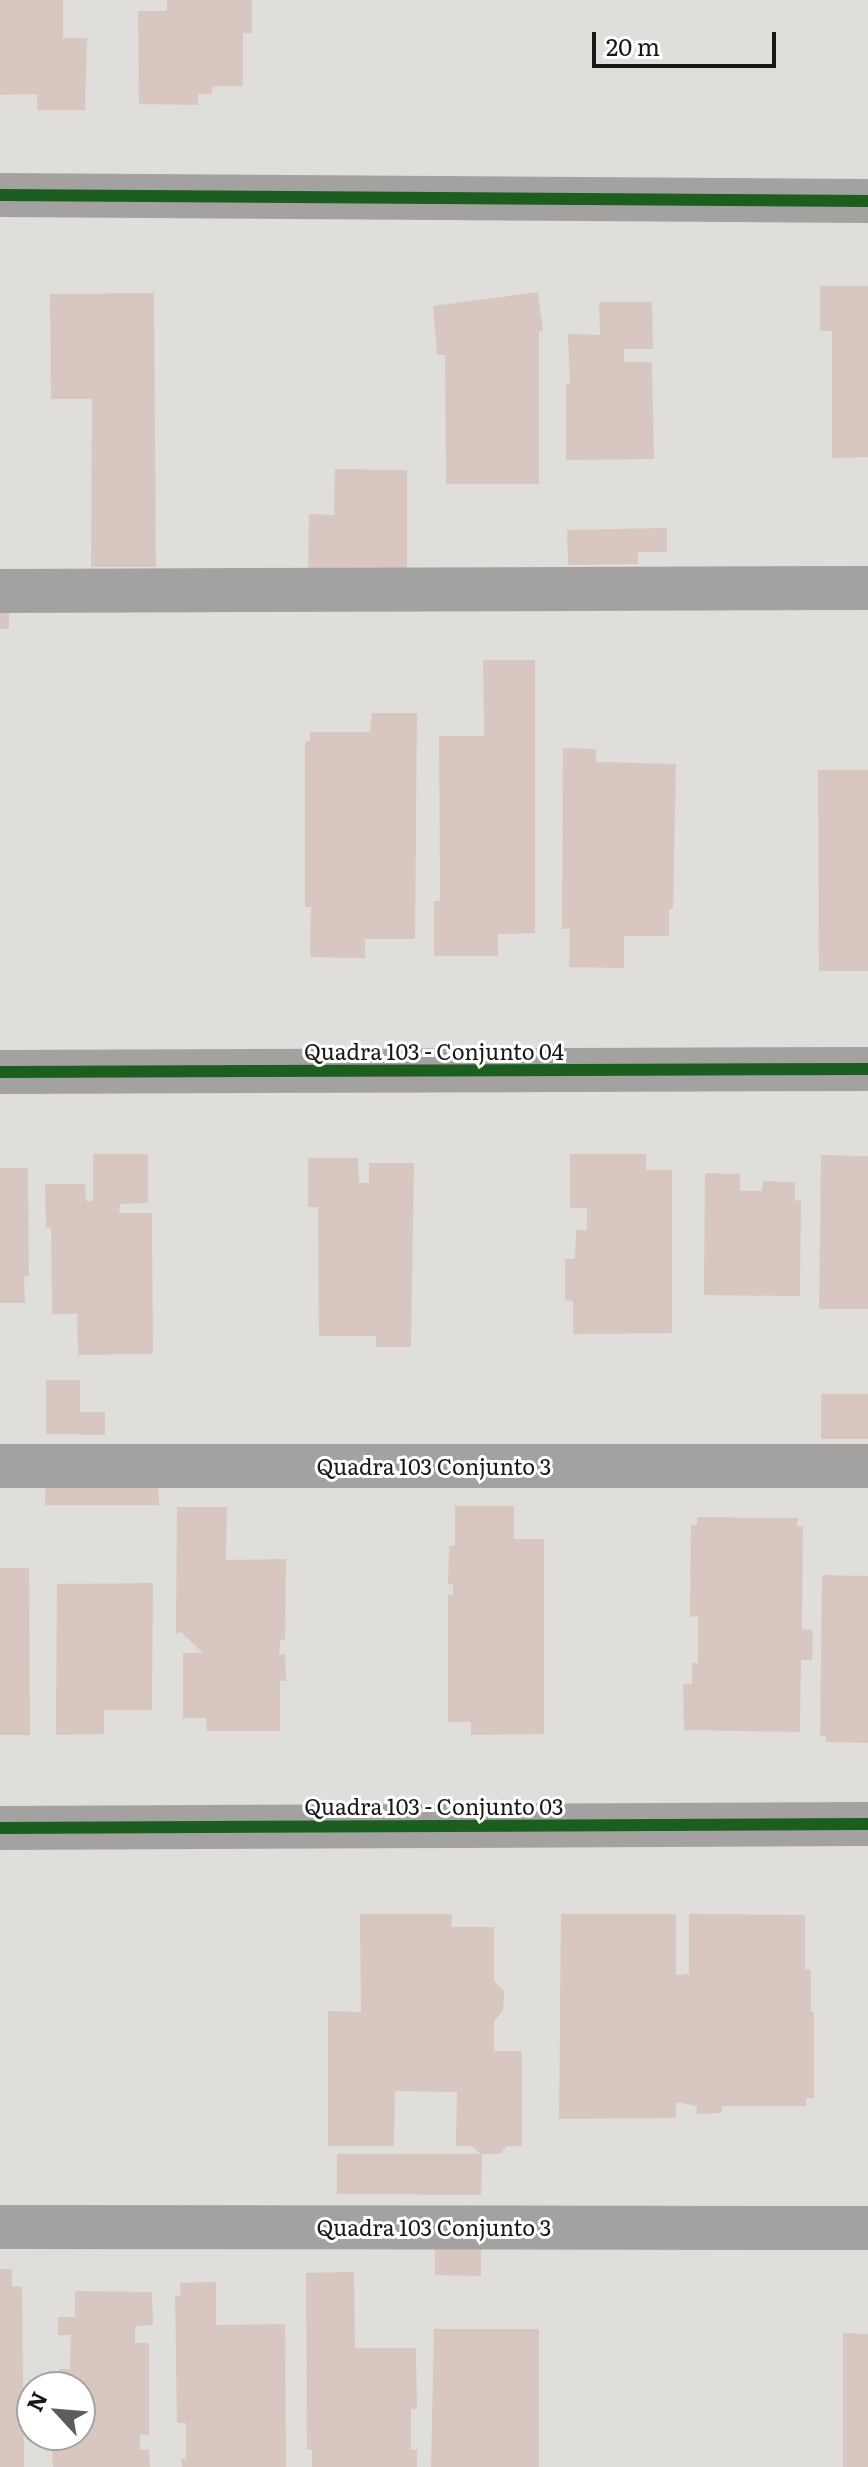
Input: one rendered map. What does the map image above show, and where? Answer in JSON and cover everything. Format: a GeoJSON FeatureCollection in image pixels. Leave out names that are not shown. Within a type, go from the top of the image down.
{"type":"FeatureCollection","features":[{"type":"Feature","properties":{"kind":"street"},"geometry":{"type":"LineString","coordinates":[[0,195],[868,201]]}},
{"type":"Feature","properties":{"kind":"street"},"geometry":{"type":"LineString","coordinates":[[0,591],[868,588]]}},
{"type":"Feature","properties":{"kind":"street","name":"Quadra 103 - Conjunto 04"},"geometry":{"type":"LineString","coordinates":[[0,1072],[868,1069]]}},
{"type":"Feature","properties":{"kind":"street","name":"Quadra 103 Conjunto 3"},"geometry":{"type":"LineString","coordinates":[[0,1466],[868,1466]]}},
{"type":"Feature","properties":{"kind":"street","name":"Quadra 103 - Conjunto 03"},"geometry":{"type":"LineString","coordinates":[[0,1828],[868,1824]]}},
{"type":"Feature","properties":{"kind":"street","name":"Quadra 103 Conjunto 3"},"geometry":{"type":"LineString","coordinates":[[0,2227],[868,2228]]}},
{"type":"Feature","properties":{"kind":"building"},"geometry":{"type":"Polygon","coordinates":[[[0,0],[63,0],[63,38],[87,38],[85,110],[37,110],[37,94],[0,95],[0,0]]]}},
{"type":"Feature","properties":{"kind":"building"},"geometry":{"type":"Polygon","coordinates":[[[167,0],[252,0],[252,33],[243,33],[243,86],[213,86],[212,94],[198,94],[198,105],[139,104],[138,11],[167,11],[167,0]]]}},
{"type":"Feature","properties":{"kind":"building"},"geometry":{"type":"Polygon","coordinates":[[[820,286],[868,286],[868,457],[832,458],[832,331],[820,331],[820,286]]]}},
{"type":"Feature","properties":{"kind":"building"},"geometry":{"type":"Polygon","coordinates":[[[538,292],[543,331],[539,331],[539,484],[446,484],[445,355],[437,355],[433,306],[538,292]]]}},
{"type":"Feature","properties":{"kind":"building"},"geometry":{"type":"Polygon","coordinates":[[[154,293],[156,567],[91,567],[92,399],[51,399],[50,294],[154,293]]]}},
{"type":"Feature","properties":{"kind":"building"},"geometry":{"type":"Polygon","coordinates":[[[599,302],[652,302],[653,349],[624,349],[624,362],[652,362],[654,459],[566,460],[566,384],[570,384],[568,334],[600,335],[599,302]]]}},
{"type":"Feature","properties":{"kind":"building"},"geometry":{"type":"Polygon","coordinates":[[[335,469],[407,470],[407,571],[308,570],[309,514],[334,515],[335,469]]]}},
{"type":"Feature","properties":{"kind":"building"},"geometry":{"type":"Polygon","coordinates":[[[667,528],[667,552],[638,552],[638,564],[568,565],[567,530],[667,528]]]}},
{"type":"Feature","properties":{"kind":"building"},"geometry":{"type":"Polygon","coordinates":[[[0,581],[9,581],[9,629],[0,629],[0,581]]]}},
{"type":"Feature","properties":{"kind":"building"},"geometry":{"type":"Polygon","coordinates":[[[483,660],[535,660],[535,933],[498,934],[498,956],[434,956],[434,901],[440,901],[439,736],[484,736],[483,660]]]}},
{"type":"Feature","properties":{"kind":"building"},"geometry":{"type":"Polygon","coordinates":[[[372,713],[417,713],[415,939],[365,939],[365,958],[310,957],[311,907],[305,907],[305,742],[310,741],[310,732],[370,732],[372,713]]]}},
{"type":"Feature","properties":{"kind":"building"},"geometry":{"type":"Polygon","coordinates":[[[563,748],[596,749],[596,762],[676,764],[673,909],[669,909],[669,936],[624,936],[624,968],[569,967],[570,929],[562,929],[563,748]]]}},
{"type":"Feature","properties":{"kind":"building"},"geometry":{"type":"Polygon","coordinates":[[[818,770],[868,770],[868,971],[819,971],[818,770]]]}},
{"type":"Feature","properties":{"kind":"building"},"geometry":{"type":"Polygon","coordinates":[[[93,1154],[148,1154],[148,1203],[120,1204],[119,1213],[152,1213],[153,1354],[78,1355],[77,1314],[52,1314],[51,1228],[46,1228],[45,1184],[85,1184],[86,1201],[93,1201],[93,1154]]]}},
{"type":"Feature","properties":{"kind":"building"},"geometry":{"type":"Polygon","coordinates":[[[570,1154],[646,1154],[646,1170],[672,1170],[672,1333],[573,1334],[573,1301],[565,1300],[565,1259],[575,1259],[576,1230],[587,1230],[587,1208],[570,1208],[570,1154]]]}},
{"type":"Feature","properties":{"kind":"building"},"geometry":{"type":"Polygon","coordinates":[[[821,1155],[868,1156],[868,1309],[819,1309],[821,1155]]]}},
{"type":"Feature","properties":{"kind":"building"},"geometry":{"type":"Polygon","coordinates":[[[308,1158],[358,1158],[359,1183],[369,1183],[369,1163],[414,1163],[411,1347],[376,1347],[376,1336],[319,1336],[318,1207],[308,1207],[308,1158]]]}},
{"type":"Feature","properties":{"kind":"building"},"geometry":{"type":"Polygon","coordinates":[[[0,1168],[28,1168],[29,1277],[24,1276],[25,1303],[0,1303],[0,1168]]]}},
{"type":"Feature","properties":{"kind":"building"},"geometry":{"type":"Polygon","coordinates":[[[705,1173],[740,1174],[740,1191],[762,1191],[763,1181],[795,1182],[795,1201],[801,1200],[800,1296],[704,1295],[705,1173]]]}},
{"type":"Feature","properties":{"kind":"building"},"geometry":{"type":"Polygon","coordinates":[[[46,1380],[80,1380],[80,1412],[105,1412],[105,1435],[46,1434],[46,1380]]]}},
{"type":"Feature","properties":{"kind":"building"},"geometry":{"type":"Polygon","coordinates":[[[821,1394],[868,1394],[868,1439],[821,1439],[821,1394]]]}},
{"type":"Feature","properties":{"kind":"building"},"geometry":{"type":"Polygon","coordinates":[[[46,1457],[158,1459],[159,1505],[45,1505],[46,1457]]]}},
{"type":"Feature","properties":{"kind":"building"},"geometry":{"type":"Polygon","coordinates":[[[455,1506],[514,1506],[514,1539],[544,1539],[544,1734],[471,1735],[471,1722],[448,1722],[448,1594],[453,1595],[453,1584],[448,1585],[449,1546],[455,1545],[455,1506]]]}},
{"type":"Feature","properties":{"kind":"building"},"geometry":{"type":"Polygon","coordinates":[[[177,1507],[227,1507],[226,1560],[286,1559],[285,1640],[280,1640],[279,1655],[285,1654],[286,1681],[280,1681],[280,1731],[207,1731],[206,1718],[183,1718],[183,1653],[203,1653],[181,1632],[176,1633],[177,1507]]]}},
{"type":"Feature","properties":{"kind":"building"},"geometry":{"type":"Polygon","coordinates":[[[697,1517],[798,1518],[797,1526],[803,1526],[802,1629],[813,1630],[812,1660],[801,1660],[800,1732],[684,1730],[683,1684],[692,1684],[692,1663],[698,1663],[698,1616],[690,1617],[691,1525],[697,1525],[697,1517]]]}},
{"type":"Feature","properties":{"kind":"building"},"geometry":{"type":"Polygon","coordinates":[[[0,1568],[29,1568],[30,1735],[0,1735],[0,1568]]]}},
{"type":"Feature","properties":{"kind":"building"},"geometry":{"type":"Polygon","coordinates":[[[822,1575],[868,1576],[868,1743],[826,1742],[826,1736],[820,1736],[822,1575]]]}},
{"type":"Feature","properties":{"kind":"building"},"geometry":{"type":"Polygon","coordinates":[[[153,1583],[152,1710],[104,1710],[104,1734],[56,1735],[57,1584],[153,1583]]]}},
{"type":"Feature","properties":{"kind":"building"},"geometry":{"type":"Polygon","coordinates":[[[360,1914],[452,1914],[451,1927],[494,1927],[494,1981],[504,1991],[503,2011],[494,2021],[494,2051],[522,2051],[522,2146],[507,2146],[500,2154],[482,2154],[481,2195],[337,2194],[337,2154],[480,2154],[472,2146],[456,2146],[457,2092],[395,2091],[394,2146],[328,2146],[328,2011],[361,2012],[360,1914]]]}},
{"type":"Feature","properties":{"kind":"building"},"geometry":{"type":"Polygon","coordinates":[[[561,1914],[676,1914],[676,1975],[689,1974],[689,1914],[805,1915],[805,1970],[811,1970],[811,2012],[814,2012],[814,2098],[806,2098],[806,2106],[722,2106],[722,2113],[696,2114],[697,2106],[676,2102],[676,2118],[559,2119],[561,1914]]]}},
{"type":"Feature","properties":{"kind":"building"},"geometry":{"type":"Polygon","coordinates":[[[435,2217],[481,2217],[481,2276],[435,2275],[435,2217]]]}},
{"type":"Feature","properties":{"kind":"building"},"geometry":{"type":"Polygon","coordinates":[[[0,2269],[12,2269],[12,2286],[22,2287],[23,2371],[16,2371],[16,2451],[24,2451],[24,2467],[0,2467],[0,2269]]]}},
{"type":"Feature","properties":{"kind":"building"},"geometry":{"type":"Polygon","coordinates":[[[354,2272],[355,2348],[416,2348],[417,2409],[411,2409],[411,2450],[417,2450],[417,2467],[312,2467],[312,2450],[307,2450],[306,2273],[354,2272]]]}},
{"type":"Feature","properties":{"kind":"building"},"geometry":{"type":"Polygon","coordinates":[[[216,2282],[216,2325],[285,2324],[286,2467],[182,2467],[181,2459],[186,2459],[186,2423],[177,2423],[175,2296],[181,2296],[180,2283],[216,2282]]]}},
{"type":"Feature","properties":{"kind":"building"},"geometry":{"type":"Polygon","coordinates":[[[75,2291],[152,2292],[153,2325],[135,2326],[135,2343],[149,2343],[149,2435],[140,2435],[140,2450],[149,2449],[150,2467],[53,2467],[52,2451],[96,2451],[96,2371],[59,2371],[70,2369],[71,2335],[58,2335],[58,2317],[75,2317],[75,2291]]]}},
{"type":"Feature","properties":{"kind":"building"},"geometry":{"type":"Polygon","coordinates":[[[434,2329],[539,2329],[539,2467],[431,2467],[434,2329]]]}},
{"type":"Feature","properties":{"kind":"building"},"geometry":{"type":"Polygon","coordinates":[[[843,2333],[868,2334],[868,2467],[843,2467],[843,2333]]]}},
{"type":"Feature","properties":{"kind":"cycle path"},"geometry":{"type":"LineString","coordinates":[[0,195],[868,201]]}},
{"type":"Feature","properties":{"kind":"cycle path"},"geometry":{"type":"LineString","coordinates":[[0,1072],[868,1069]]}},
{"type":"Feature","properties":{"kind":"cycle path"},"geometry":{"type":"LineString","coordinates":[[0,1828],[868,1824]]}}]}
